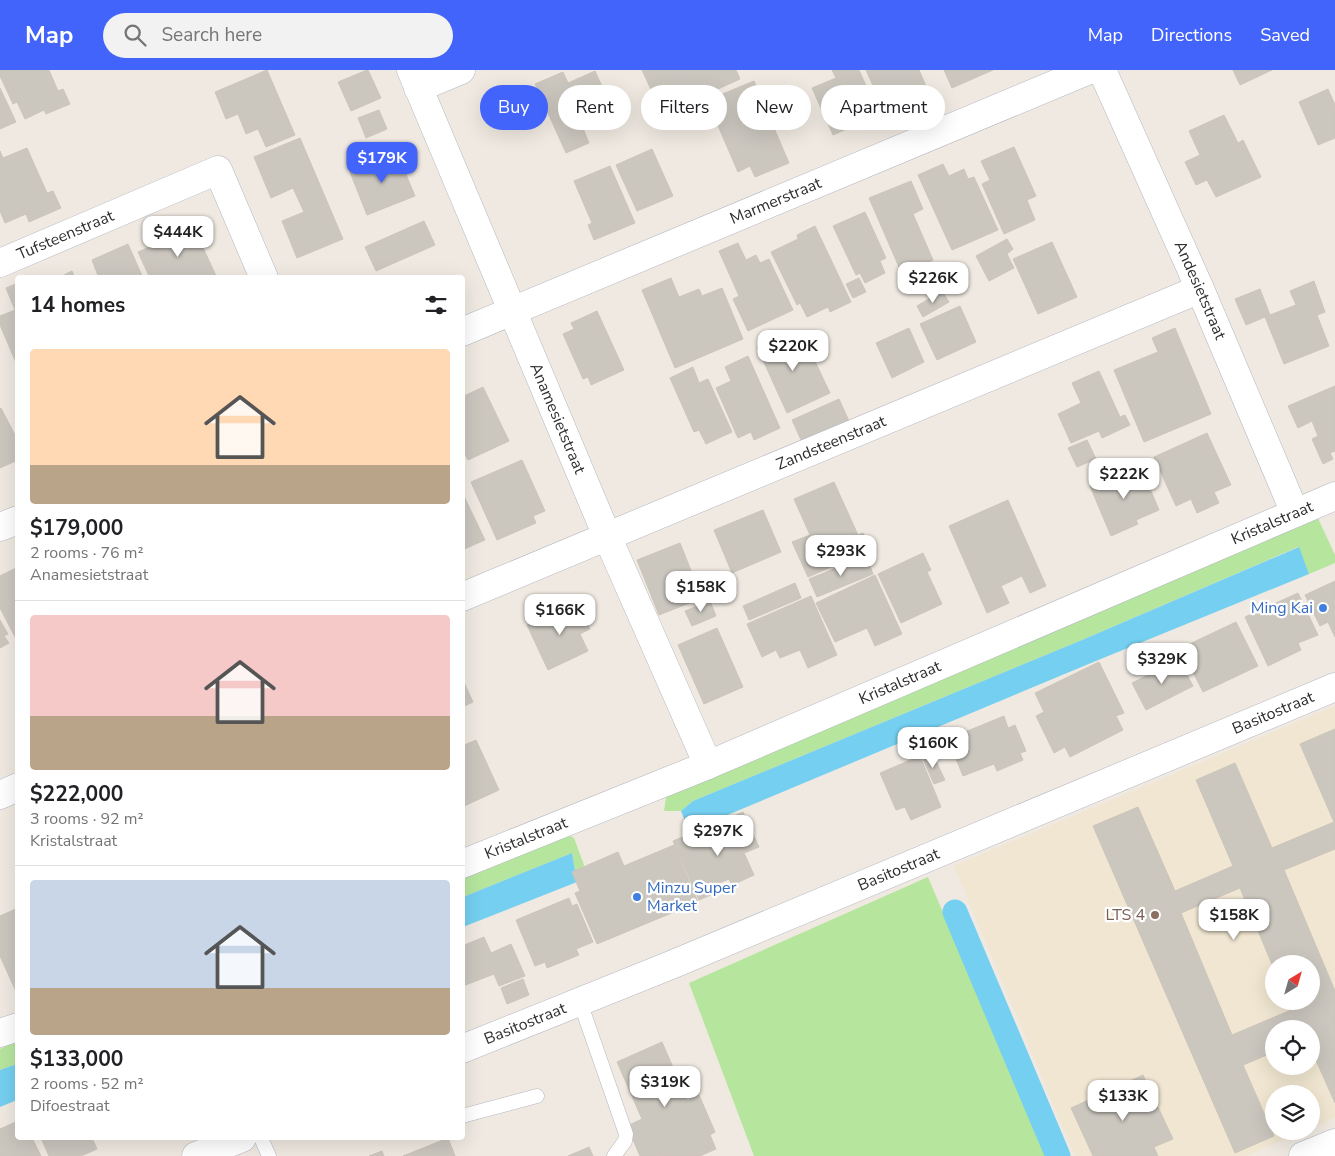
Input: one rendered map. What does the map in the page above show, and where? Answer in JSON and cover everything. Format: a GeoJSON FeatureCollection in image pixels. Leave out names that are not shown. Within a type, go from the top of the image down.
{"type":"FeatureCollection","features":[{"type":"Feature","properties":{"kind":"street"},"geometry":{"type":"LineString","coordinates":[[414,79],[461,70]]}},
{"type":"Feature","properties":{"kind":"street","name":"Marmerstraat"},"geometry":{"type":"LineString","coordinates":[[465,331],[1089,70]]}},
{"type":"Feature","properties":{"kind":"street","name":"Andesietstraat"},"geometry":{"type":"LineString","coordinates":[[1102,70],[1200,289],[1295,513]]}},
{"type":"Feature","properties":{"kind":"street","name":"Anamesietstraat"},"geometry":{"type":"LineString","coordinates":[[414,79],[607,536],[708,765]]}},
{"type":"Feature","properties":{"kind":"street","name":"Tufsteenstraat"},"geometry":{"type":"LineString","coordinates":[[0,263],[218,170],[263,275]]}},
{"type":"Feature","properties":{"kind":"street","name":"Zandsteenstraat"},"geometry":{"type":"LineString","coordinates":[[465,596],[1200,289]]}},
{"type":"Feature","properties":{"kind":"street","name":"Kristalstraat"},"geometry":{"type":"LineString","coordinates":[[465,863],[708,765],[1335,496]]}},
{"type":"Feature","properties":{"kind":"street"},"geometry":{"type":"LineString","coordinates":[[0,527],[15,521]]}},
{"type":"Feature","properties":{"kind":"street","name":"Basitostraat"},"geometry":{"type":"LineString","coordinates":[[465,1048],[580,1002],[1335,687]]}},
{"type":"Feature","properties":{"kind":"street"},"geometry":{"type":"LineString","coordinates":[[0,795],[15,788]]}},
{"type":"Feature","properties":{"kind":"street"},"geometry":{"type":"LineString","coordinates":[[196,1156],[237,1140]]}},
{"type":"Feature","properties":{"kind":"street"},"geometry":{"type":"LineString","coordinates":[[1303,1156],[1335,1143]]}},
{"type":"Feature","properties":{"kind":"lane"},"geometry":{"type":"LineString","coordinates":[[580,1002],[626,1134],[625,1141],[614,1156]]}},
{"type":"Feature","properties":{"kind":"lane"},"geometry":{"type":"LineString","coordinates":[[465,1115],[537,1096]]}},
{"type":"Feature","properties":{"kind":"lane"},"geometry":{"type":"LineString","coordinates":[[262,1140],[269,1156]]}},
{"type":"Feature","properties":{"kind":"shaded area","name":"LTS 4"},"geometry":{"type":"Polygon","coordinates":[[[1335,706],[1335,1118],[1320,1124],[1320,1085],[1265,1085],[1265,1140],[1283,1140],[1246,1156],[1075,1156],[954,866],[1335,706]]]}},
{"type":"Feature","properties":{"kind":"green space"},"geometry":{"type":"Polygon","coordinates":[[[1317,516],[1335,555],[1335,563],[1309,574],[1298,547],[1082,640],[693,801],[681,811],[664,811],[667,791],[1317,516]]]}},
{"type":"Feature","properties":{"kind":"green space"},"geometry":{"type":"Polygon","coordinates":[[[566,834],[574,838],[584,865],[577,882],[572,853],[465,896],[465,875],[566,834]]]}},
{"type":"Feature","properties":{"kind":"green space"},"geometry":{"type":"Polygon","coordinates":[[[928,877],[1046,1156],[754,1156],[689,983],[928,877]]]}},
{"type":"Feature","properties":{"kind":"green space"},"geometry":{"type":"Polygon","coordinates":[[[15,1042],[15,1065],[0,1070],[0,1049],[15,1042]]]}},
{"type":"Feature","properties":{"kind":"water"},"geometry":{"type":"Polygon","coordinates":[[[1299,547],[1309,574],[689,831],[681,811],[693,801],[1082,640],[1299,547]]]}},
{"type":"Feature","properties":{"kind":"water"},"geometry":{"type":"Polygon","coordinates":[[[572,853],[577,882],[465,926],[465,896],[572,853]]]}},
{"type":"Feature","properties":{"kind":"water"},"geometry":{"type":"Polygon","coordinates":[[[15,1065],[15,1101],[0,1107],[0,1070],[15,1065]]]}},
{"type":"Feature","properties":{"kind":"building"},"geometry":{"type":"Polygon","coordinates":[[[0,70],[49,70],[58,91],[63,89],[70,104],[46,114],[44,110],[25,119],[17,102],[13,104],[0,76],[0,70]]]}},
{"type":"Feature","properties":{"kind":"building"},"geometry":{"type":"Polygon","coordinates":[[[267,70],[295,135],[266,147],[258,129],[246,134],[238,114],[226,119],[215,92],[267,70]]]}},
{"type":"Feature","properties":{"kind":"building"},"geometry":{"type":"Polygon","coordinates":[[[368,70],[381,98],[351,111],[338,82],[368,70]]]}},
{"type":"Feature","properties":{"kind":"building"},"geometry":{"type":"Polygon","coordinates":[[[642,70],[736,70],[740,79],[727,85],[649,85],[642,70]]]}},
{"type":"Feature","properties":{"kind":"building"},"geometry":{"type":"Polygon","coordinates":[[[832,70],[859,70],[866,85],[821,85],[821,108],[812,88],[836,78],[832,70]]]}},
{"type":"Feature","properties":{"kind":"building"},"geometry":{"type":"Polygon","coordinates":[[[866,70],[919,70],[926,85],[873,85],[866,70]]]}},
{"type":"Feature","properties":{"kind":"building"},"geometry":{"type":"Polygon","coordinates":[[[944,70],[993,70],[952,88],[944,70]]]}},
{"type":"Feature","properties":{"kind":"building"},"geometry":{"type":"Polygon","coordinates":[[[1233,70],[1272,70],[1240,85],[1233,70]]]}},
{"type":"Feature","properties":{"kind":"building"},"geometry":{"type":"Polygon","coordinates":[[[595,71],[601,85],[558,85],[558,130],[584,130],[589,143],[566,153],[548,113],[548,85],[535,84],[563,72],[568,83],[595,71]]]}},
{"type":"Feature","properties":{"kind":"building"},"geometry":{"type":"Polygon","coordinates":[[[754,81],[756,85],[744,85],[754,81]]]}},
{"type":"Feature","properties":{"kind":"building"},"geometry":{"type":"Polygon","coordinates":[[[0,88],[16,122],[0,129],[0,88]]]}},
{"type":"Feature","properties":{"kind":"building"},"geometry":{"type":"Polygon","coordinates":[[[737,88],[737,130],[775,130],[789,163],[755,177],[750,166],[738,172],[720,130],[727,130],[727,92],[737,88]]]}},
{"type":"Feature","properties":{"kind":"building"},"geometry":{"type":"Polygon","coordinates":[[[1328,89],[1335,105],[1335,138],[1318,145],[1299,102],[1328,89]]]}},
{"type":"Feature","properties":{"kind":"building"},"geometry":{"type":"Polygon","coordinates":[[[379,110],[387,129],[366,138],[358,118],[379,110]]]}},
{"type":"Feature","properties":{"kind":"building"},"geometry":{"type":"Polygon","coordinates":[[[1224,115],[1238,143],[1243,140],[1261,177],[1216,197],[1207,180],[1196,185],[1185,162],[1200,155],[1189,131],[1224,115]]]}},
{"type":"Feature","properties":{"kind":"building"},"geometry":{"type":"Polygon","coordinates":[[[831,130],[844,130],[833,135],[831,130]]]}},
{"type":"Feature","properties":{"kind":"building"},"geometry":{"type":"Polygon","coordinates":[[[300,138],[343,239],[297,258],[282,221],[304,212],[293,188],[271,198],[254,157],[300,138]]]}},
{"type":"Feature","properties":{"kind":"building"},"geometry":{"type":"Polygon","coordinates":[[[1014,147],[1036,196],[1027,200],[1035,220],[1004,234],[982,184],[990,180],[981,161],[1014,147]]]}},
{"type":"Feature","properties":{"kind":"building"},"geometry":{"type":"Polygon","coordinates":[[[27,148],[47,193],[53,191],[61,208],[29,222],[26,214],[5,223],[0,211],[0,151],[3,158],[27,148]]]}},
{"type":"Feature","properties":{"kind":"building"},"geometry":{"type":"Polygon","coordinates":[[[652,149],[673,196],[637,211],[616,165],[652,149]]]}},
{"type":"Feature","properties":{"kind":"building"},"geometry":{"type":"Polygon","coordinates":[[[397,153],[415,196],[367,215],[350,172],[397,153]]]}},
{"type":"Feature","properties":{"kind":"building"},"geometry":{"type":"Polygon","coordinates":[[[943,164],[949,176],[964,169],[968,179],[974,177],[998,230],[952,250],[918,175],[943,164]]]}},
{"type":"Feature","properties":{"kind":"building"},"geometry":{"type":"Polygon","coordinates":[[[610,166],[635,223],[594,240],[588,225],[592,223],[574,181],[610,166]]]}},
{"type":"Feature","properties":{"kind":"building"},"geometry":{"type":"Polygon","coordinates":[[[911,181],[923,209],[913,214],[933,260],[902,274],[869,198],[911,181]]]}},
{"type":"Feature","properties":{"kind":"building"},"geometry":{"type":"Polygon","coordinates":[[[865,212],[886,258],[880,261],[885,273],[865,283],[860,273],[856,275],[833,226],[865,212]]]}},
{"type":"Feature","properties":{"kind":"building"},"geometry":{"type":"Polygon","coordinates":[[[424,221],[435,245],[376,271],[365,247],[424,221]]]}},
{"type":"Feature","properties":{"kind":"building"},"geometry":{"type":"Polygon","coordinates":[[[815,226],[851,302],[830,312],[828,307],[807,317],[800,303],[797,305],[771,252],[798,239],[797,235],[815,226]]]}},
{"type":"Feature","properties":{"kind":"building"},"geometry":{"type":"Polygon","coordinates":[[[194,228],[216,275],[149,275],[138,252],[194,228]]]}},
{"type":"Feature","properties":{"kind":"building"},"geometry":{"type":"Polygon","coordinates":[[[1007,239],[1013,249],[1007,254],[1014,268],[989,281],[976,256],[1007,239]]]}},
{"type":"Feature","properties":{"kind":"building"},"geometry":{"type":"Polygon","coordinates":[[[1052,242],[1077,297],[1038,314],[1013,259],[1052,242]]]}},
{"type":"Feature","properties":{"kind":"building"},"geometry":{"type":"Polygon","coordinates":[[[738,243],[746,260],[756,255],[760,263],[769,259],[793,310],[748,331],[733,299],[739,296],[719,251],[738,243]]]}},
{"type":"Feature","properties":{"kind":"building"},"geometry":{"type":"Polygon","coordinates":[[[128,244],[142,275],[98,275],[92,260],[128,244]]]}},
{"type":"Feature","properties":{"kind":"building"},"geometry":{"type":"Polygon","coordinates":[[[72,271],[74,275],[64,275],[72,271]]]}},
{"type":"Feature","properties":{"kind":"building"},"geometry":{"type":"Polygon","coordinates":[[[671,278],[679,297],[699,289],[702,296],[722,288],[743,339],[675,368],[642,290],[671,278]]]}},
{"type":"Feature","properties":{"kind":"building"},"geometry":{"type":"Polygon","coordinates":[[[859,278],[866,292],[853,298],[846,284],[859,278]]]}},
{"type":"Feature","properties":{"kind":"building"},"geometry":{"type":"Polygon","coordinates":[[[1314,281],[1325,312],[1317,315],[1329,346],[1284,364],[1265,317],[1246,325],[1235,299],[1260,289],[1270,315],[1296,305],[1290,291],[1314,281]]]}},
{"type":"Feature","properties":{"kind":"building"},"geometry":{"type":"Polygon","coordinates":[[[15,284],[15,310],[6,288],[15,284]]]}},
{"type":"Feature","properties":{"kind":"building"},"geometry":{"type":"Polygon","coordinates":[[[942,291],[949,302],[923,317],[917,306],[942,291]]]}},
{"type":"Feature","properties":{"kind":"building"},"geometry":{"type":"Polygon","coordinates":[[[960,306],[976,342],[937,360],[920,324],[960,306]]]}},
{"type":"Feature","properties":{"kind":"building"},"geometry":{"type":"Polygon","coordinates":[[[15,310],[15,360],[0,325],[0,316],[15,310]]]}},
{"type":"Feature","properties":{"kind":"building"},"geometry":{"type":"Polygon","coordinates":[[[597,311],[624,370],[591,385],[588,377],[583,379],[563,334],[574,329],[571,323],[597,311]]]}},
{"type":"Feature","properties":{"kind":"building"},"geometry":{"type":"Polygon","coordinates":[[[909,328],[924,362],[892,378],[876,343],[909,328]]]}},
{"type":"Feature","properties":{"kind":"building"},"geometry":{"type":"Polygon","coordinates":[[[1175,328],[1211,414],[1144,442],[1114,370],[1158,352],[1152,338],[1175,328]]]}},
{"type":"Feature","properties":{"kind":"building"},"geometry":{"type":"Polygon","coordinates":[[[785,334],[789,342],[803,336],[830,393],[787,413],[757,347],[785,334]]]}},
{"type":"Feature","properties":{"kind":"building"},"geometry":{"type":"Polygon","coordinates":[[[748,356],[780,428],[754,440],[751,432],[738,438],[716,388],[731,381],[725,367],[748,356]]]}},
{"type":"Feature","properties":{"kind":"building"},"geometry":{"type":"Polygon","coordinates":[[[693,367],[699,383],[708,379],[732,432],[706,444],[699,430],[694,432],[670,378],[693,367]]]}},
{"type":"Feature","properties":{"kind":"building"},"geometry":{"type":"Polygon","coordinates":[[[1099,371],[1120,417],[1125,415],[1130,425],[1102,438],[1099,431],[1071,443],[1058,414],[1081,403],[1072,383],[1099,371]]]}},
{"type":"Feature","properties":{"kind":"building"},"geometry":{"type":"Polygon","coordinates":[[[1335,386],[1335,451],[1330,453],[1333,459],[1323,464],[1312,439],[1318,436],[1312,421],[1298,428],[1288,406],[1335,386]]]}},
{"type":"Feature","properties":{"kind":"building"},"geometry":{"type":"Polygon","coordinates":[[[483,387],[509,441],[468,460],[465,454],[465,396],[483,387]]]}},
{"type":"Feature","properties":{"kind":"building"},"geometry":{"type":"Polygon","coordinates":[[[839,399],[849,421],[802,442],[792,420],[839,399]]]}},
{"type":"Feature","properties":{"kind":"building"},"geometry":{"type":"Polygon","coordinates":[[[0,409],[15,435],[15,461],[0,468],[0,409]]]}},
{"type":"Feature","properties":{"kind":"building"},"geometry":{"type":"Polygon","coordinates":[[[1207,433],[1231,485],[1214,492],[1219,503],[1197,513],[1191,499],[1176,506],[1154,457],[1207,433]]]}},
{"type":"Feature","properties":{"kind":"building"},"geometry":{"type":"Polygon","coordinates":[[[1087,440],[1096,459],[1077,467],[1068,448],[1087,440]]]}},
{"type":"Feature","properties":{"kind":"building"},"geometry":{"type":"Polygon","coordinates":[[[522,460],[545,511],[533,516],[536,523],[497,540],[471,482],[522,460]]]}},
{"type":"Feature","properties":{"kind":"building"},"geometry":{"type":"Polygon","coordinates":[[[1140,465],[1159,510],[1136,520],[1138,524],[1111,536],[1090,486],[1140,465]]]}},
{"type":"Feature","properties":{"kind":"building"},"geometry":{"type":"Polygon","coordinates":[[[834,482],[858,535],[863,533],[870,550],[808,577],[792,542],[810,535],[794,499],[834,482]]]}},
{"type":"Feature","properties":{"kind":"building"},"geometry":{"type":"Polygon","coordinates":[[[465,498],[485,540],[465,549],[465,498]]]}},
{"type":"Feature","properties":{"kind":"building"},"geometry":{"type":"Polygon","coordinates":[[[1008,500],[1046,586],[1030,593],[1022,576],[1001,586],[1009,603],[987,613],[949,526],[1008,500]]]}},
{"type":"Feature","properties":{"kind":"building"},"geometry":{"type":"Polygon","coordinates":[[[763,510],[781,552],[732,573],[714,530],[763,510]]]}},
{"type":"Feature","properties":{"kind":"building"},"geometry":{"type":"Polygon","coordinates":[[[680,543],[702,598],[659,615],[637,560],[680,543]]]}},
{"type":"Feature","properties":{"kind":"building"},"geometry":{"type":"Polygon","coordinates":[[[923,553],[931,570],[927,572],[942,604],[901,623],[878,574],[923,553]]]}},
{"type":"Feature","properties":{"kind":"building"},"geometry":{"type":"Polygon","coordinates":[[[866,556],[873,574],[817,597],[809,579],[866,556]]]}},
{"type":"Feature","properties":{"kind":"building"},"geometry":{"type":"Polygon","coordinates":[[[15,568],[15,637],[0,608],[0,576],[15,568]]]}},
{"type":"Feature","properties":{"kind":"building"},"geometry":{"type":"Polygon","coordinates":[[[875,575],[902,634],[875,646],[867,628],[835,642],[816,603],[875,575]]]}},
{"type":"Feature","properties":{"kind":"building","name":"Ming Kai"},"geometry":{"type":"Polygon","coordinates":[[[1335,581],[1335,637],[1328,622],[1320,626],[1305,595],[1335,581]]]}},
{"type":"Feature","properties":{"kind":"building"},"geometry":{"type":"Polygon","coordinates":[[[795,583],[801,598],[749,620],[743,606],[795,583]]]}},
{"type":"Feature","properties":{"kind":"building"},"geometry":{"type":"Polygon","coordinates":[[[1298,593],[1318,635],[1298,643],[1301,650],[1268,666],[1245,617],[1298,593]]]}},
{"type":"Feature","properties":{"kind":"building"},"geometry":{"type":"Polygon","coordinates":[[[811,596],[837,655],[808,668],[800,650],[780,658],[776,650],[762,657],[747,624],[811,596]]]}},
{"type":"Feature","properties":{"kind":"building"},"geometry":{"type":"Polygon","coordinates":[[[710,601],[716,616],[692,626],[685,611],[710,601]]]}},
{"type":"Feature","properties":{"kind":"building"},"geometry":{"type":"Polygon","coordinates":[[[576,602],[590,629],[580,634],[588,651],[548,670],[527,625],[576,602]]]}},
{"type":"Feature","properties":{"kind":"building"},"geometry":{"type":"Polygon","coordinates":[[[0,620],[8,634],[4,636],[9,643],[0,648],[0,620]]]}},
{"type":"Feature","properties":{"kind":"building"},"geometry":{"type":"Polygon","coordinates":[[[1236,622],[1258,666],[1203,692],[1181,648],[1236,622]]]}},
{"type":"Feature","properties":{"kind":"building"},"geometry":{"type":"Polygon","coordinates":[[[717,628],[743,687],[704,704],[678,645],[717,628]]]}},
{"type":"Feature","properties":{"kind":"building"},"geometry":{"type":"Polygon","coordinates":[[[1179,660],[1193,686],[1146,710],[1132,683],[1179,660]]]}},
{"type":"Feature","properties":{"kind":"building"},"geometry":{"type":"Polygon","coordinates":[[[1099,662],[1124,713],[1116,716],[1123,730],[1070,757],[1065,747],[1054,753],[1036,716],[1044,712],[1035,693],[1099,662]]]}},
{"type":"Feature","properties":{"kind":"building"},"geometry":{"type":"Polygon","coordinates":[[[465,685],[473,702],[465,706],[465,685]]]}},
{"type":"Feature","properties":{"kind":"building"},"geometry":{"type":"Polygon","coordinates":[[[1004,716],[1008,728],[1015,725],[1026,751],[1020,753],[1023,760],[997,771],[994,764],[963,776],[948,739],[1004,716]]]}},
{"type":"Feature","properties":{"kind":"building"},"geometry":{"type":"Polygon","coordinates":[[[1335,729],[1335,849],[1284,870],[1320,955],[1268,955],[1240,888],[1181,913],[1232,1035],[1265,1021],[1265,1056],[1243,1065],[1265,1115],[1265,1140],[1235,1153],[1093,826],[1138,807],[1175,891],[1233,866],[1196,780],[1235,763],[1272,848],[1334,822],[1300,744],[1335,729]]]}},
{"type":"Feature","properties":{"kind":"building"},"geometry":{"type":"Polygon","coordinates":[[[476,740],[499,790],[465,806],[465,745],[476,740]]]}},
{"type":"Feature","properties":{"kind":"building"},"geometry":{"type":"Polygon","coordinates":[[[932,753],[945,780],[934,784],[922,757],[932,753]]]}},
{"type":"Feature","properties":{"kind":"building"},"geometry":{"type":"Polygon","coordinates":[[[920,756],[941,807],[911,820],[905,807],[896,810],[880,773],[920,756]]]}},
{"type":"Feature","properties":{"kind":"building"},"geometry":{"type":"Polygon","coordinates":[[[743,812],[759,847],[744,853],[754,875],[732,885],[729,879],[719,883],[722,890],[699,900],[673,841],[692,833],[696,842],[731,827],[727,819],[743,812]]]}},
{"type":"Feature","properties":{"kind":"building","name":"Minzu Super Market"},"geometry":{"type":"Polygon","coordinates":[[[674,845],[698,902],[597,944],[575,893],[580,891],[572,872],[618,852],[624,866],[674,845]]]}},
{"type":"Feature","properties":{"kind":"building"},"geometry":{"type":"Polygon","coordinates":[[[569,898],[572,906],[577,904],[593,942],[576,949],[579,955],[547,968],[545,962],[535,966],[516,920],[569,898]]]}},
{"type":"Feature","properties":{"kind":"building"},"geometry":{"type":"Polygon","coordinates":[[[15,909],[15,989],[0,956],[0,916],[15,909]]]}},
{"type":"Feature","properties":{"kind":"building"},"geometry":{"type":"Polygon","coordinates":[[[484,937],[491,953],[511,944],[525,976],[499,986],[494,974],[465,985],[465,945],[484,937]]]}},
{"type":"Feature","properties":{"kind":"building"},"geometry":{"type":"Polygon","coordinates":[[[1320,955],[1335,991],[1335,1103],[1320,1069],[1320,1020],[1267,1020],[1291,1010],[1320,1010],[1320,955]]]}},
{"type":"Feature","properties":{"kind":"building"},"geometry":{"type":"Polygon","coordinates":[[[523,979],[529,995],[507,1004],[501,988],[523,979]]]}},
{"type":"Feature","properties":{"kind":"building"},"geometry":{"type":"Polygon","coordinates":[[[662,1042],[687,1100],[699,1095],[715,1132],[710,1135],[716,1149],[700,1156],[640,1156],[627,1126],[642,1119],[617,1062],[662,1042]]]}},
{"type":"Feature","properties":{"kind":"building"},"geometry":{"type":"Polygon","coordinates":[[[1143,1075],[1173,1139],[1154,1147],[1158,1156],[1093,1156],[1071,1108],[1143,1075]]]}},
{"type":"Feature","properties":{"kind":"building"},"geometry":{"type":"Polygon","coordinates":[[[15,1122],[15,1140],[33,1140],[41,1156],[0,1156],[0,1129],[15,1122]]]}},
{"type":"Feature","properties":{"kind":"building"},"geometry":{"type":"Polygon","coordinates":[[[42,1140],[93,1140],[97,1149],[81,1156],[49,1156],[42,1140]]]}},
{"type":"Feature","properties":{"kind":"building"},"geometry":{"type":"Polygon","coordinates":[[[443,1140],[449,1140],[455,1156],[403,1156],[443,1140]]]}},
{"type":"Feature","properties":{"kind":"building"},"geometry":{"type":"Polygon","coordinates":[[[589,1147],[593,1156],[568,1156],[589,1147]]]}},
{"type":"Feature","properties":{"kind":"building"},"geometry":{"type":"Polygon","coordinates":[[[382,1151],[384,1156],[369,1156],[382,1151]]]}},
{"type":"Feature","properties":{"kind":"waterway"},"geometry":{"type":"LineString","coordinates":[[955,912],[1058,1156]]}},
{"type":"Feature","properties":{"kind":"place","name":"Ming Kai"},"geometry":{"type":"Point","coordinates":[1323,608]}},
{"type":"Feature","properties":{"kind":"place","name":"Minzu Super Market"},"geometry":{"type":"Point","coordinates":[637,897]}},
{"type":"Feature","properties":{"kind":"place","name":"LTS 4"},"geometry":{"type":"Point","coordinates":[1155,915]}}]}
